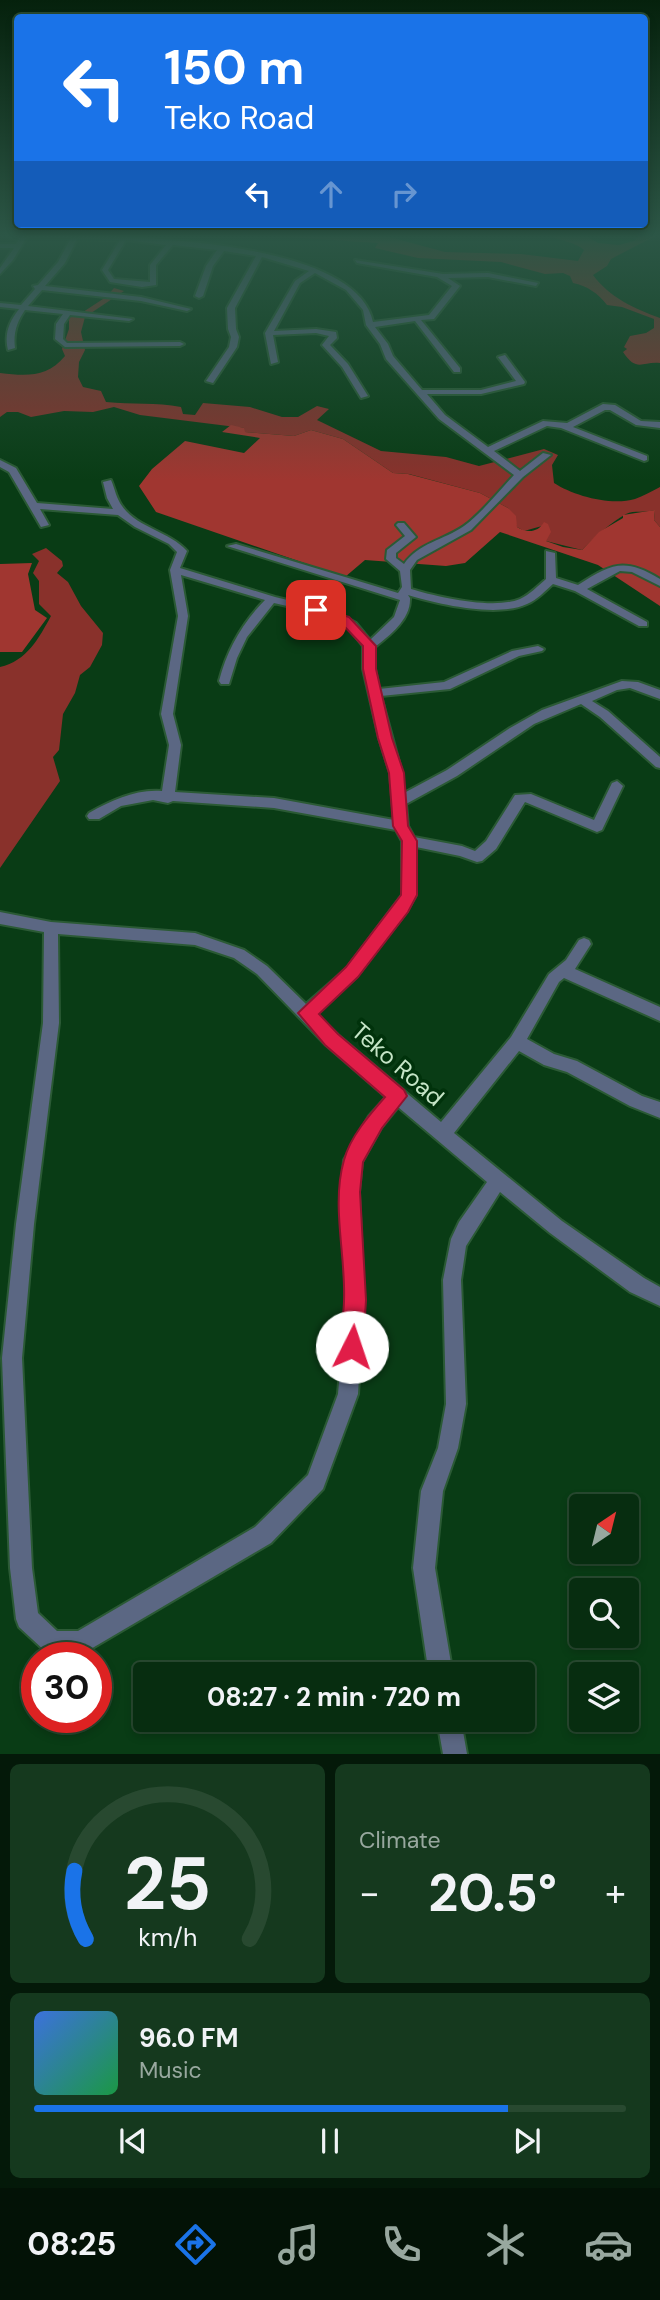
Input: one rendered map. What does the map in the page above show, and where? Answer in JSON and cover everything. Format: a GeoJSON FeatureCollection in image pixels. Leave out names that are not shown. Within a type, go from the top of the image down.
{"type":"FeatureCollection","features":[{"type":"Feature","properties":{"kind":"street"},"geometry":{"type":"LineString","coordinates":[[11,348],[4,340],[4,335],[12,317]]}},
{"type":"Feature","properties":{"kind":"street"},"geometry":{"type":"LineString","coordinates":[[65,317],[60,324],[59,339],[65,345],[180,344]]}},
{"type":"Feature","properties":{"kind":"street"},"geometry":{"type":"LineString","coordinates":[[117,317],[128,318]]}},
{"type":"Feature","properties":{"kind":"street"},"geometry":{"type":"LineString","coordinates":[[211,381],[233,347],[235,337],[232,317]]}},
{"type":"Feature","properties":{"kind":"street"},"geometry":{"type":"LineString","coordinates":[[274,362],[269,332],[277,317]]}},
{"type":"Feature","properties":{"kind":"street"},"geometry":{"type":"LineString","coordinates":[[368,317],[370,325],[384,344],[389,357],[442,417],[520,475]]}},
{"type":"Feature","properties":{"kind":"street"},"geometry":{"type":"LineString","coordinates":[[370,325],[418,321],[429,317]]}},
{"type":"Feature","properties":{"kind":"street"},"geometry":{"type":"LineString","coordinates":[[418,321],[457,370]]}},
{"type":"Feature","properties":{"kind":"street"},"geometry":{"type":"LineString","coordinates":[[269,332],[316,331],[333,334],[333,338],[326,345],[345,366],[364,396]]}},
{"type":"Feature","properties":{"kind":"street"},"geometry":{"type":"LineString","coordinates":[[422,392],[481,392],[522,382],[502,357]]}},
{"type":"Feature","properties":{"kind":"street"},"geometry":{"type":"LineString","coordinates":[[564,426],[607,406],[639,423],[660,425]]}},
{"type":"Feature","properties":{"kind":"street"},"geometry":{"type":"LineString","coordinates":[[487,451],[546,424],[564,426],[644,458]]}},
{"type":"Feature","properties":{"kind":"street"},"geometry":{"type":"LineString","coordinates":[[369,646],[399,618],[407,601],[403,594],[405,570],[413,558],[468,528],[520,475],[546,454]]}},
{"type":"Feature","properties":{"kind":"street"},"geometry":{"type":"LineString","coordinates":[[0,463],[13,470],[44,525]]}},
{"type":"Feature","properties":{"kind":"street"},"geometry":{"type":"LineString","coordinates":[[108,482],[113,503],[121,512],[141,528],[179,547],[182,554],[176,570],[183,616],[167,714],[175,745],[169,798]]}},
{"type":"Feature","properties":{"kind":"street"},"geometry":{"type":"LineString","coordinates":[[35,506],[121,512]]}},
{"type":"Feature","properties":{"kind":"street"},"geometry":{"type":"LineString","coordinates":[[401,525],[411,537],[391,552],[391,559],[405,570]]}},
{"type":"Feature","properties":{"kind":"street"},"geometry":{"type":"LineString","coordinates":[[232,546],[403,594],[504,606],[523,602],[551,580]]}},
{"type":"Feature","properties":{"kind":"street"},"geometry":{"type":"LineString","coordinates":[[550,554],[551,580]]}},
{"type":"Feature","properties":{"kind":"street"},"geometry":{"type":"LineString","coordinates":[[579,589],[623,566],[635,567],[660,583]]}},
{"type":"Feature","properties":{"kind":"street"},"geometry":{"type":"LineString","coordinates":[[176,570],[345,619],[369,646],[369,669],[374,693],[396,773],[401,826],[410,841],[409,895],[352,972],[307,1013]]}},
{"type":"Feature","properties":{"kind":"street"},"geometry":{"type":"LineString","coordinates":[[551,580],[579,589],[643,624]]}},
{"type":"Feature","properties":{"kind":"street"},"geometry":{"type":"LineString","coordinates":[[225,681],[232,658],[250,621],[272,599]]}},
{"type":"Feature","properties":{"kind":"street"},"geometry":{"type":"LineString","coordinates":[[374,693],[446,686],[516,653],[538,649]]}},
{"type":"Feature","properties":{"kind":"street"},"geometry":{"type":"LineString","coordinates":[[400,802],[453,772],[524,722],[557,706],[583,700],[632,682],[660,695]]}},
{"type":"Feature","properties":{"kind":"street"},"geometry":{"type":"LineString","coordinates":[[583,700],[604,714],[660,764]]}},
{"type":"Feature","properties":{"kind":"street"},"geometry":{"type":"LineString","coordinates":[[410,841],[462,851],[477,857],[491,845],[520,798],[526,797],[597,827],[617,786]]}},
{"type":"Feature","properties":{"kind":"street"},"geometry":{"type":"LineString","coordinates":[[94,816],[118,802],[153,796],[274,803],[401,826]]}},
{"type":"Feature","properties":{"kind":"street","name":"Teko Road"},"geometry":{"type":"LineString","coordinates":[[0,918],[51,928],[195,939],[218,944],[239,954],[262,970],[332,1040],[397,1096],[556,1227],[638,1285],[660,1297]]}},
{"type":"Feature","properties":{"kind":"street"},"geometry":{"type":"LineString","coordinates":[[51,928],[51,1023],[25,1224],[12,1358],[21,1568],[27,1619],[53,1643],[80,1642],[262,1535],[316,1482],[348,1394],[355,1300],[350,1192],[354,1160],[375,1122],[397,1096]]}},
{"type":"Feature","properties":{"kind":"street"},"geometry":{"type":"LineString","coordinates":[[442,1134],[517,1042],[554,978],[571,964],[584,944]]}},
{"type":"Feature","properties":{"kind":"street"},"geometry":{"type":"LineString","coordinates":[[561,970],[660,1014]]}},
{"type":"Feature","properties":{"kind":"street"},"geometry":{"type":"LineString","coordinates":[[517,1042],[550,1060],[571,1066],[636,1101],[660,1110]]}},
{"type":"Feature","properties":{"kind":"street"},"geometry":{"type":"LineString","coordinates":[[440,1662],[424,1568],[432,1491],[449,1448],[456,1404],[452,1280],[457,1245],[465,1228],[499,1179]]}},
{"type":"Feature","properties":{"kind":"street"},"geometry":{"type":"LineString","coordinates":[[451,1732],[455,1754]]}},
{"type":"Feature","properties":{"kind":"shaded area"},"geometry":{"type":"Polygon","coordinates":[[[69,317],[85,317],[81,332],[85,350],[79,362],[78,377],[83,387],[101,391],[106,402],[172,405],[181,407],[183,414],[195,415],[203,403],[250,407],[282,417],[298,417],[317,406],[329,409],[317,420],[381,451],[446,457],[479,466],[544,449],[558,455],[552,465],[554,483],[582,496],[625,501],[660,487],[660,527],[654,520],[655,510],[633,512],[609,525],[582,550],[546,541],[542,526],[524,531],[517,527],[508,508],[480,493],[409,474],[393,473],[343,439],[311,430],[294,436],[244,432],[244,428],[140,415],[114,407],[93,412],[64,411],[31,417],[18,412],[7,412],[0,417],[0,373],[36,374],[51,368],[65,356],[62,349],[69,329],[69,317]]]}},
{"type":"Feature","properties":{"kind":"shaded area"},"geometry":{"type":"Polygon","coordinates":[[[648,317],[660,318],[660,363],[636,364],[623,352],[627,349],[624,347],[630,336],[646,333],[654,328],[654,319],[648,317]]]}},
{"type":"Feature","properties":{"kind":"shaded area"},"geometry":{"type":"Polygon","coordinates":[[[231,425],[244,428],[245,432],[294,436],[311,430],[343,439],[393,473],[408,474],[480,493],[508,508],[516,516],[517,527],[520,529],[535,530],[544,522],[548,524],[551,532],[546,541],[563,547],[582,550],[599,532],[623,518],[623,515],[655,510],[654,520],[660,527],[660,606],[598,565],[500,532],[465,563],[446,566],[365,560],[345,577],[156,512],[139,486],[152,469],[185,441],[244,453],[260,438],[222,432],[231,425]]]}},
{"type":"Feature","properties":{"kind":"shaded area"},"geometry":{"type":"Polygon","coordinates":[[[46,548],[62,561],[63,566],[57,573],[68,582],[81,606],[103,633],[102,645],[90,667],[80,675],[75,693],[63,714],[59,750],[53,757],[60,781],[0,868],[0,667],[25,654],[51,616],[39,604],[39,581],[33,573],[39,561],[32,554],[46,548]]]}},
{"type":"Feature","properties":{"kind":"shaded area"},"geometry":{"type":"Polygon","coordinates":[[[32,563],[28,574],[35,610],[47,618],[22,652],[0,652],[0,564],[32,563]]]}},
{"type":"Feature","properties":{"kind":"route"},"geometry":{"type":"LineString","coordinates":[[316,610],[345,619],[369,646],[369,669],[396,773],[401,826],[410,841],[411,880],[409,895],[402,907],[352,972],[307,1013],[332,1040],[397,1096],[375,1122],[354,1160],[350,1192],[355,1300],[352,1347]]}}]}
